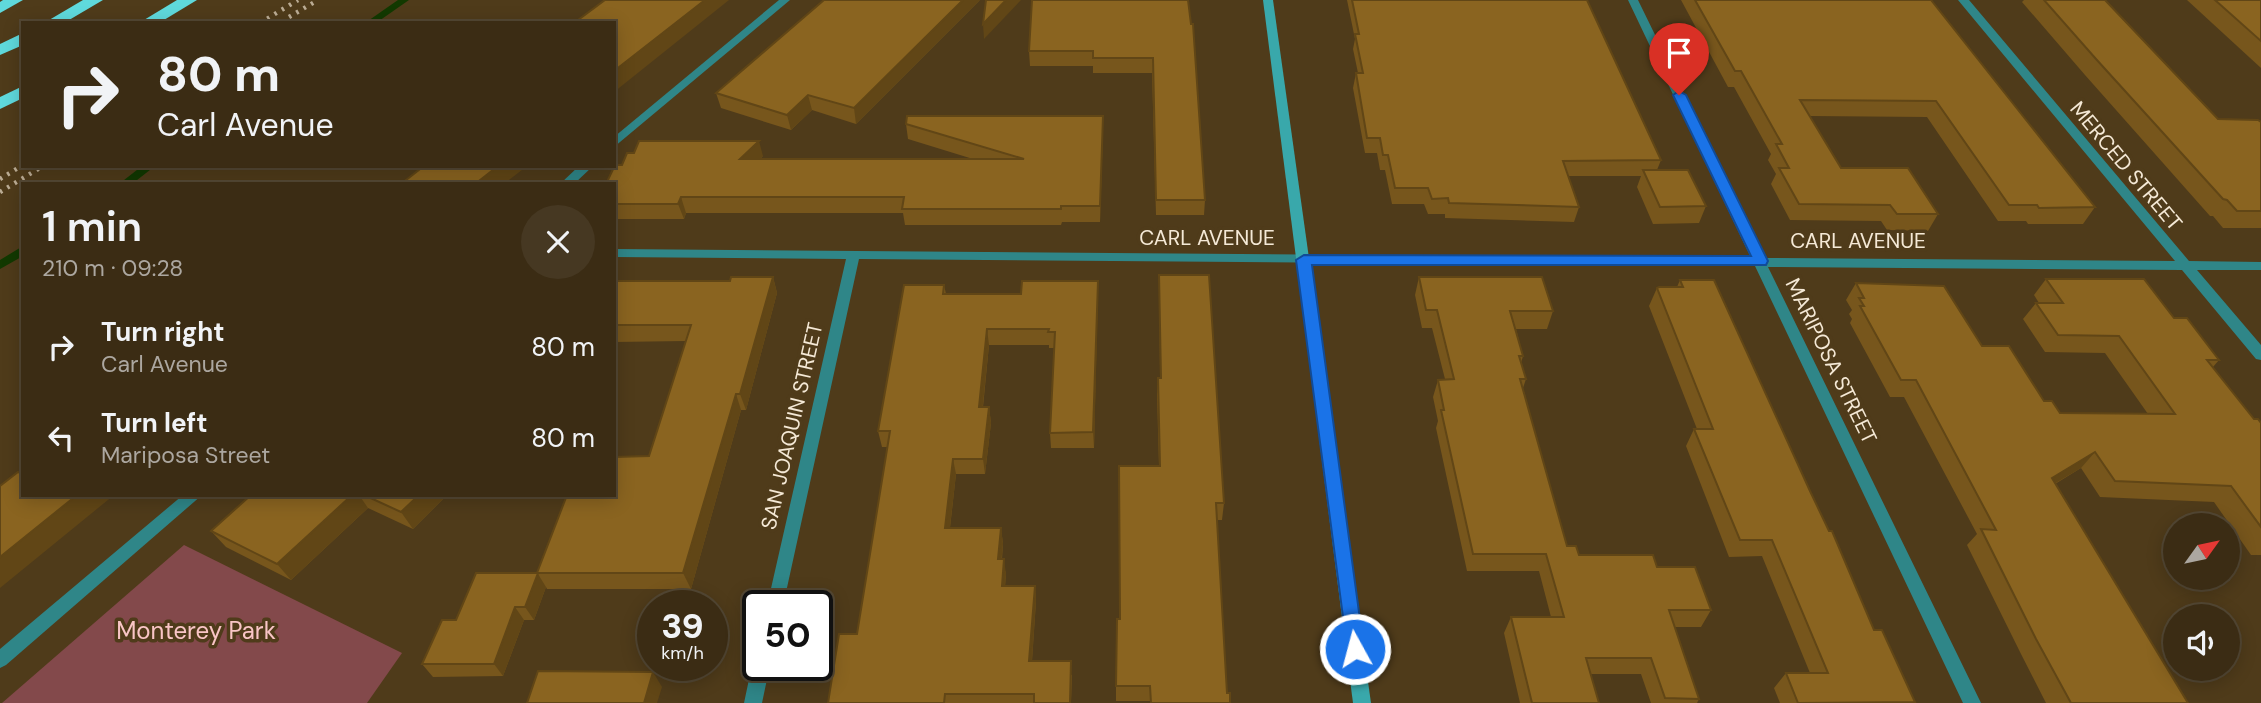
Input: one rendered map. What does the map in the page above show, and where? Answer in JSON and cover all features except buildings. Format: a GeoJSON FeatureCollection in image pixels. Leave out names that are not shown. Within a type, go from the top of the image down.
{"type":"FeatureCollection","features":[{"type":"Feature","properties":{"kind":"highway"},"geometry":{"type":"LineString","coordinates":[[0,7],[13,0]]}},
{"type":"Feature","properties":{"kind":"highway"},"geometry":{"type":"LineString","coordinates":[[56,21],[95,0]]}},
{"type":"Feature","properties":{"kind":"highway"},"geometry":{"type":"LineString","coordinates":[[150,21],[189,0]]}},
{"type":"Feature","properties":{"kind":"highway"},"geometry":{"type":"LineString","coordinates":[[0,50],[21,39]]}},
{"type":"Feature","properties":{"kind":"highway"},"geometry":{"type":"LineString","coordinates":[[0,104],[21,92]]}},
{"type":"Feature","properties":{"kind":"main road"},"geometry":{"type":"LineString","coordinates":[[1268,0],[1362,703]]}},
{"type":"Feature","properties":{"kind":"street"},"geometry":{"type":"LineString","coordinates":[[616,141],[785,0]]}},
{"type":"Feature","properties":{"kind":"street","name":"MARIPOSA STREET"},"geometry":{"type":"LineString","coordinates":[[1633,0],[1972,703]]}},
{"type":"Feature","properties":{"kind":"street","name":"MERCED STREET"},"geometry":{"type":"LineString","coordinates":[[1963,0],[2261,355]]}},
{"type":"Feature","properties":{"kind":"street"},"geometry":{"type":"LineString","coordinates":[[568,182],[585,168]]}},
{"type":"Feature","properties":{"kind":"street","name":"CARL AVENUE"},"geometry":{"type":"LineString","coordinates":[[616,253],[853,257],[2261,265]]}},
{"type":"Feature","properties":{"kind":"street","name":"SAN JOAQUIN STREET"},"geometry":{"type":"LineString","coordinates":[[779,590],[853,257]]}},
{"type":"Feature","properties":{"kind":"street"},"geometry":{"type":"LineString","coordinates":[[0,660],[192,497]]}},
{"type":"Feature","properties":{"kind":"street"},"geometry":{"type":"LineString","coordinates":[[753,703],[758,681]]}},
{"type":"Feature","properties":{"kind":"green space","name":"Monterey Park"},"geometry":{"type":"Polygon","coordinates":[[[184,545],[402,653],[367,703],[2,703],[184,545]]]}},
{"type":"Feature","properties":{"kind":"waterway"},"geometry":{"type":"LineString","coordinates":[[372,21],[404,0]]}},
{"type":"Feature","properties":{"kind":"waterway"},"geometry":{"type":"LineString","coordinates":[[127,182],[147,168]]}},
{"type":"Feature","properties":{"kind":"waterway"},"geometry":{"type":"LineString","coordinates":[[0,265],[21,251]]}},
{"type":"Feature","properties":{"kind":"railway"},"geometry":{"type":"LineString","coordinates":[[263,21],[298,0]]}},
{"type":"Feature","properties":{"kind":"railway"},"geometry":{"type":"LineString","coordinates":[[289,17],[318,0]]}},
{"type":"Feature","properties":{"kind":"railway"},"geometry":{"type":"LineString","coordinates":[[0,179],[21,166]]}},
{"type":"Feature","properties":{"kind":"railway"},"geometry":{"type":"LineString","coordinates":[[0,192],[40,168]]}},
{"type":"Feature","properties":{"kind":"route"},"geometry":{"type":"LineString","coordinates":[[1355,649],[1304,260],[1760,261],[1679,95]]}}]}
